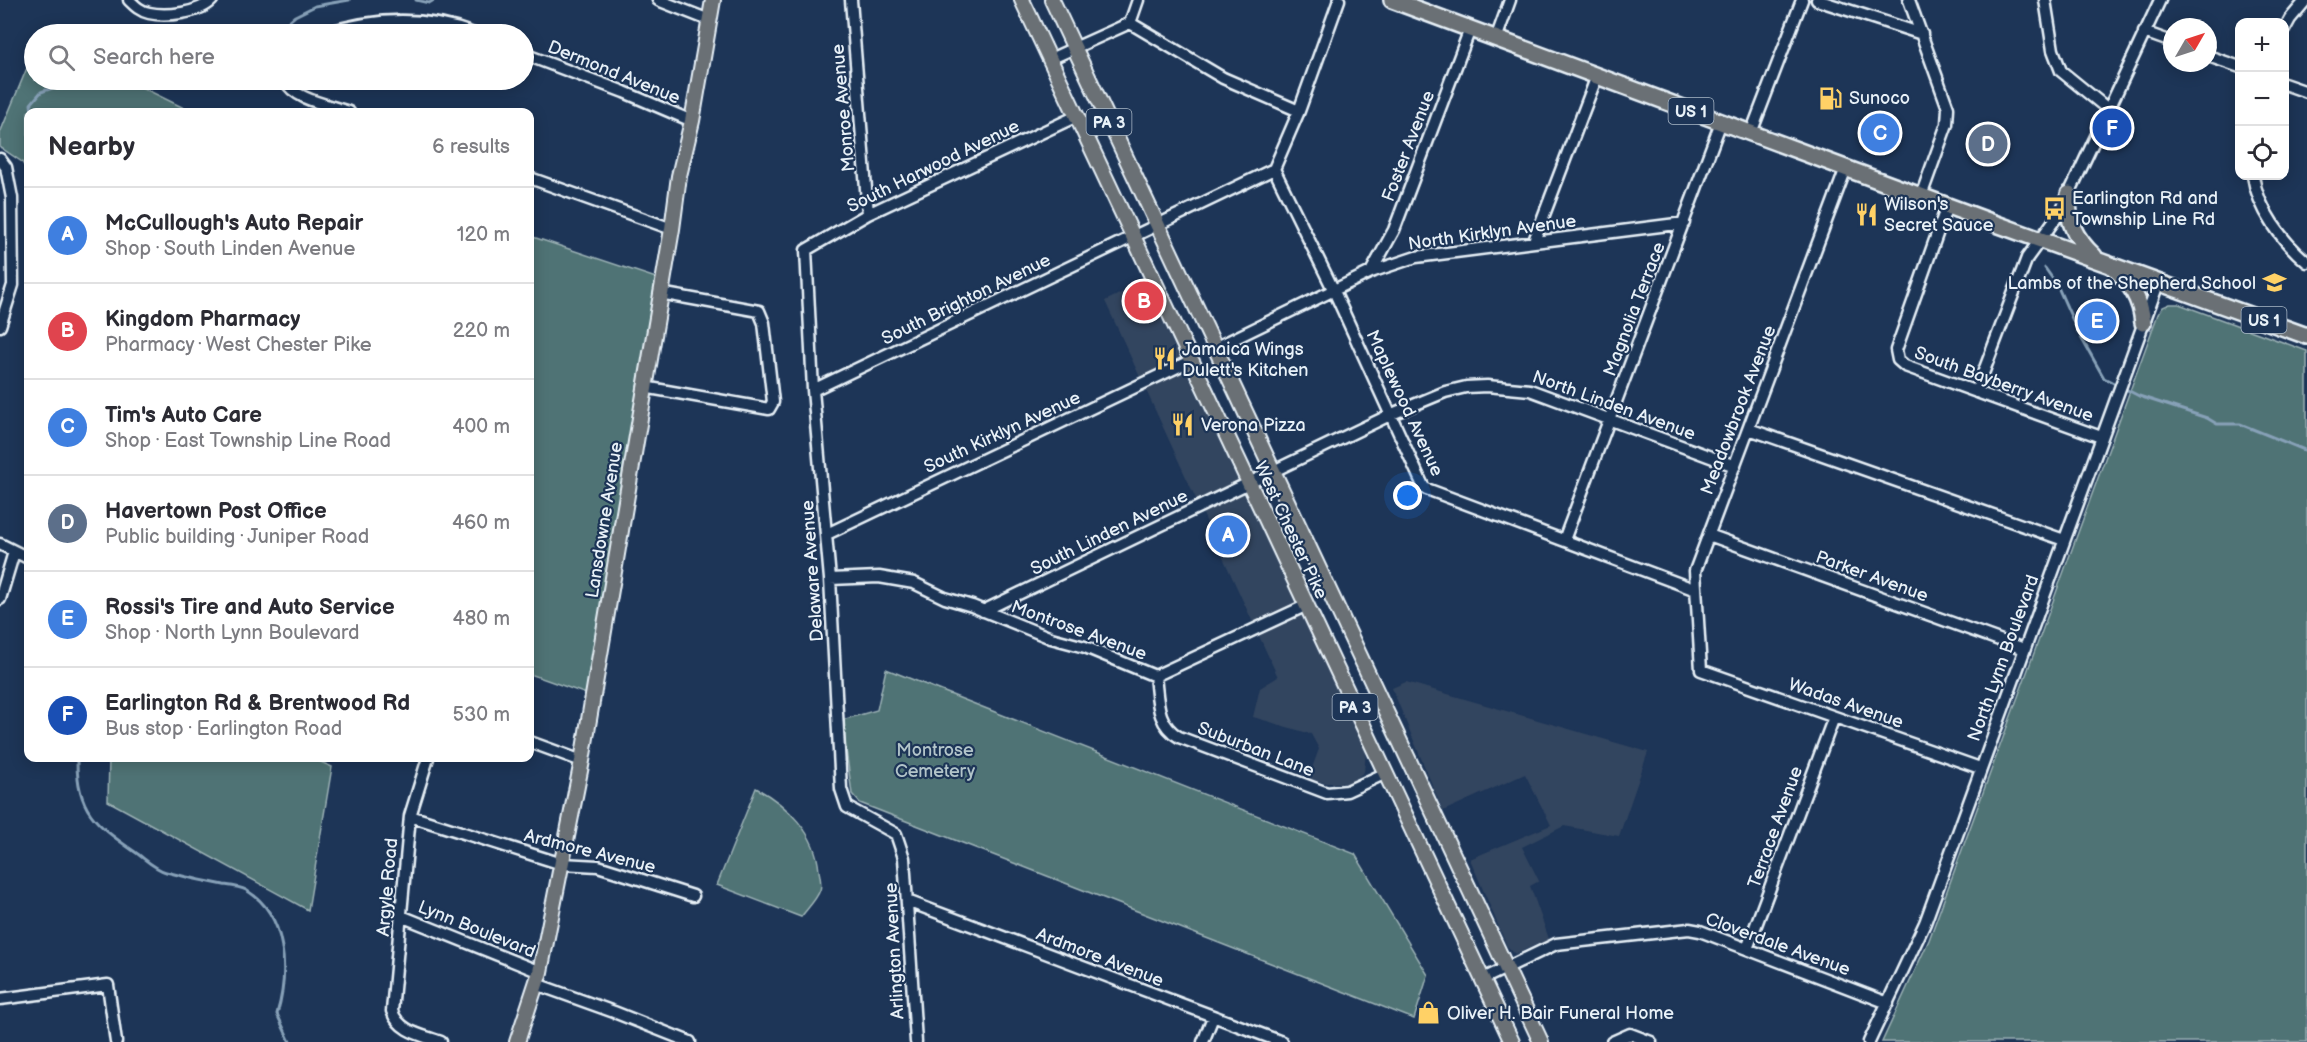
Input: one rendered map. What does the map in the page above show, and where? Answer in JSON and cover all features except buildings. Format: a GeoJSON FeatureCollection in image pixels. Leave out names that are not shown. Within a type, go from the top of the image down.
{"type":"FeatureCollection","features":[{"type":"Feature","properties":{"kind":"highway","name":"US 1"},"geometry":{"type":"LineString","coordinates":[[1392,0],[1947,206],[2307,336]]}},
{"type":"Feature","properties":{"kind":"highway"},"geometry":{"type":"LineString","coordinates":[[2069,194],[2068,218],[2073,229],[2086,249],[2123,276],[2137,296],[2144,323]]}},
{"type":"Feature","properties":{"kind":"main road","name":"Lansdowne Avenue"},"geometry":{"type":"LineString","coordinates":[[517,1042],[538,978],[582,761],[679,176],[692,122],[713,0]]}},
{"type":"Feature","properties":{"kind":"main road","name":"West Chester Pike"},"geometry":{"type":"LineString","coordinates":[[1022,0],[1512,1042]]}},
{"type":"Feature","properties":{"kind":"main road","name":"West Chester Pike"},"geometry":{"type":"LineString","coordinates":[[1052,0],[1541,1042]]}},
{"type":"Feature","properties":{"kind":"street"},"geometry":{"type":"LineString","coordinates":[[129,0],[138,9],[150,13],[162,13],[195,10],[207,6],[212,0]]}},
{"type":"Feature","properties":{"kind":"street"},"geometry":{"type":"LineString","coordinates":[[658,0],[709,20]]}},
{"type":"Feature","properties":{"kind":"street","name":"Monroe Avenue"},"geometry":{"type":"LineString","coordinates":[[851,0],[868,214]]}},
{"type":"Feature","properties":{"kind":"street"},"geometry":{"type":"LineString","coordinates":[[1050,59],[1130,23],[1138,0]]}},
{"type":"Feature","properties":{"kind":"street"},"geometry":{"type":"LineString","coordinates":[[1274,169],[1299,111],[1339,0]]}},
{"type":"Feature","properties":{"kind":"street"},"geometry":{"type":"LineString","coordinates":[[1496,39],[1510,0]]}},
{"type":"Feature","properties":{"kind":"street"},"geometry":{"type":"LineString","coordinates":[[1751,133],[1802,0]]}},
{"type":"Feature","properties":{"kind":"street"},"geometry":{"type":"LineString","coordinates":[[1817,0],[1922,34]]}},
{"type":"Feature","properties":{"kind":"street"},"geometry":{"type":"LineString","coordinates":[[1909,0],[1947,101],[1949,116],[1921,196]]}},
{"type":"Feature","properties":{"kind":"street"},"geometry":{"type":"LineString","coordinates":[[2045,0],[2053,50],[2061,71],[2109,110]]}},
{"type":"Feature","properties":{"kind":"street"},"geometry":{"type":"LineString","coordinates":[[1976,392],[2027,258],[2057,217],[2069,194],[2160,0]]}},
{"type":"Feature","properties":{"kind":"street"},"geometry":{"type":"LineString","coordinates":[[2289,21],[2306,0]]}},
{"type":"Feature","properties":{"kind":"street"},"geometry":{"type":"LineString","coordinates":[[360,24],[418,20],[438,24]]}},
{"type":"Feature","properties":{"kind":"street"},"geometry":{"type":"LineString","coordinates":[[1130,23],[1224,78],[1299,111]]}},
{"type":"Feature","properties":{"kind":"street","name":"Foster Avenue"},"geometry":{"type":"LineString","coordinates":[[1371,272],[1394,230],[1470,29]]}},
{"type":"Feature","properties":{"kind":"street"},"geometry":{"type":"LineString","coordinates":[[2144,32],[2163,39]]}},
{"type":"Feature","properties":{"kind":"street","name":"Dermond Avenue"},"geometry":{"type":"LineString","coordinates":[[534,58],[624,92],[692,122]]}},
{"type":"Feature","properties":{"kind":"street"},"geometry":{"type":"LineString","coordinates":[[2217,59],[2235,65]]}},
{"type":"Feature","properties":{"kind":"street"},"geometry":{"type":"LineString","coordinates":[[1534,241],[1597,76]]}},
{"type":"Feature","properties":{"kind":"street"},"geometry":{"type":"LineString","coordinates":[[2289,86],[2307,92]]}},
{"type":"Feature","properties":{"kind":"street"},"geometry":{"type":"LineString","coordinates":[[292,90],[302,96],[337,108]]}},
{"type":"Feature","properties":{"kind":"street","name":"South Harwood Avenue"},"geometry":{"type":"LineString","coordinates":[[806,250],[868,214],[1077,116]]}},
{"type":"Feature","properties":{"kind":"street","name":"Magnolia Terrace"},"geometry":{"type":"LineString","coordinates":[[1564,540],[1721,122]]}},
{"type":"Feature","properties":{"kind":"street"},"geometry":{"type":"LineString","coordinates":[[0,159],[6,167],[12,198],[13,285],[0,326]]}},
{"type":"Feature","properties":{"kind":"street","name":"Meadowbrook Avenue"},"geometry":{"type":"LineString","coordinates":[[1701,670],[1695,571],[1846,168]]}},
{"type":"Feature","properties":{"kind":"street","name":"South Brighton Avenue"},"geometry":{"type":"LineString","coordinates":[[813,390],[1274,169]]}},
{"type":"Feature","properties":{"kind":"street","name":"Maplewood Avenue"},"geometry":{"type":"LineString","coordinates":[[1274,169],[1334,291],[1425,488],[1696,590]]}},
{"type":"Feature","properties":{"kind":"street"},"geometry":{"type":"LineString","coordinates":[[534,178],[672,229]]}},
{"type":"Feature","properties":{"kind":"street"},"geometry":{"type":"LineString","coordinates":[[2254,180],[2255,189],[2271,220],[2290,247],[2307,262]]}},
{"type":"Feature","properties":{"kind":"street","name":"South Bayberry Avenue"},"geometry":{"type":"LineString","coordinates":[[1947,206],[1896,350],[1898,360],[1905,366],[2101,437]]}},
{"type":"Feature","properties":{"kind":"street","name":"North Kirklyn Avenue"},"geometry":{"type":"LineString","coordinates":[[1215,348],[1371,272],[1431,254],[1683,223]]}},
{"type":"Feature","properties":{"kind":"street","name":"Delaware Avenue"},"geometry":{"type":"LineString","coordinates":[[806,250],[813,390],[830,579],[841,789],[847,807],[896,834],[904,858]]}},
{"type":"Feature","properties":{"kind":"street","name":"North Lynn Boulevard"},"geometry":{"type":"LineString","coordinates":[[1869,1042],[1925,923],[2159,281]]}},
{"type":"Feature","properties":{"kind":"street"},"geometry":{"type":"LineString","coordinates":[[644,387],[769,409],[773,402],[764,323],[759,311],[660,293]]}},
{"type":"Feature","properties":{"kind":"street","name":"South Kirklyn Avenue"},"geometry":{"type":"LineString","coordinates":[[826,534],[1192,360]]}},
{"type":"Feature","properties":{"kind":"street","name":"North Linden Avenue"},"geometry":{"type":"LineString","coordinates":[[1250,483],[1392,414],[1445,392],[1466,387],[1487,386],[1530,390],[1735,466]]}},
{"type":"Feature","properties":{"kind":"street"},"geometry":{"type":"LineString","coordinates":[[1749,429],[2064,540]]}},
{"type":"Feature","properties":{"kind":"street","name":"South Linden Avenue"},"geometry":{"type":"LineString","coordinates":[[983,611],[1250,483]]}},
{"type":"Feature","properties":{"kind":"street","name":"Parker Avenue"},"geometry":{"type":"LineString","coordinates":[[1709,535],[2024,648]]}},
{"type":"Feature","properties":{"kind":"street"},"geometry":{"type":"LineString","coordinates":[[0,544],[24,556]]}},
{"type":"Feature","properties":{"kind":"street"},"geometry":{"type":"LineString","coordinates":[[0,599],[14,552]]}},
{"type":"Feature","properties":{"kind":"street","name":"Montrose Avenue"},"geometry":{"type":"LineString","coordinates":[[830,579],[879,577],[914,583],[945,598],[972,606],[1051,638],[1085,647],[1155,676],[1307,605]]}},
{"type":"Feature","properties":{"kind":"street","name":"Wadas Avenue"},"geometry":{"type":"LineString","coordinates":[[1701,670],[1980,768]]}},
{"type":"Feature","properties":{"kind":"street","name":"Suburban Lane"},"geometry":{"type":"LineString","coordinates":[[1155,676],[1160,715],[1170,732],[1179,737],[1327,793],[1347,791],[1386,773]]}},
{"type":"Feature","properties":{"kind":"street","name":"Terrace Avenue"},"geometry":{"type":"LineString","coordinates":[[1748,949],[1834,717]]}},
{"type":"Feature","properties":{"kind":"street"},"geometry":{"type":"LineString","coordinates":[[534,743],[582,761]]}},
{"type":"Feature","properties":{"kind":"street","name":"Argyle Road"},"geometry":{"type":"LineString","coordinates":[[427,762],[410,816],[393,1011],[396,1022],[404,1028],[441,1042]]}},
{"type":"Feature","properties":{"kind":"street","name":"Ardmore Avenue"},"geometry":{"type":"LineString","coordinates":[[410,816],[562,864],[598,866],[693,896]]}},
{"type":"Feature","properties":{"kind":"street","name":"Arlington Avenue"},"geometry":{"type":"LineString","coordinates":[[904,858],[916,1042]]}},
{"type":"Feature","properties":{"kind":"street","name":"Ardmore Avenue"},"geometry":{"type":"LineString","coordinates":[[907,901],[1282,1042]]}},
{"type":"Feature","properties":{"kind":"street","name":"Lynn Boulevard"},"geometry":{"type":"LineString","coordinates":[[401,916],[614,1012],[690,1042]]}},
{"type":"Feature","properties":{"kind":"street","name":"Cloverdale Avenue"},"geometry":{"type":"LineString","coordinates":[[1483,979],[1548,947],[1564,942],[1689,929],[1700,931],[1888,1003]]}},
{"type":"Feature","properties":{"kind":"street"},"geometry":{"type":"LineString","coordinates":[[0,999],[108,985],[116,1042]]}},
{"type":"Feature","properties":{"kind":"street"},"geometry":{"type":"LineString","coordinates":[[1203,1042],[1213,1017]]}},
{"type":"Feature","properties":{"kind":"street"},"geometry":{"type":"LineString","coordinates":[[1612,1042],[1630,1034],[1651,1042]]}},
{"type":"Feature","properties":{"kind":"shaded area"},"geometry":{"type":"Polygon","coordinates":[[[1144,282],[1366,751],[1364,772],[1350,783],[1326,783],[1308,779],[1319,749],[1311,734],[1253,717],[1260,688],[1278,677],[1105,301],[1144,282]]]}},
{"type":"Feature","properties":{"kind":"shaded area"},"geometry":{"type":"Polygon","coordinates":[[[1406,682],[1648,752],[1619,836],[1564,826],[1522,847],[1539,881],[1530,886],[1549,939],[1515,954],[1507,946],[1470,859],[1551,825],[1525,774],[1443,811],[1392,688],[1406,682]]]}},
{"type":"Feature","properties":{"kind":"green space"},"geometry":{"type":"Polygon","coordinates":[[[24,75],[24,90],[147,90],[184,108],[24,108],[24,165],[0,147],[0,133],[24,75]]]}},
{"type":"Feature","properties":{"kind":"green space"},"geometry":{"type":"Polygon","coordinates":[[[534,237],[662,280],[592,696],[534,675],[534,237]]]}},
{"type":"Feature","properties":{"kind":"green space"},"geometry":{"type":"Polygon","coordinates":[[[2179,304],[2307,351],[2307,1042],[1882,1042],[1929,940],[2158,314],[2163,307],[2179,304]]]}},
{"type":"Feature","properties":{"kind":"green space","name":"Montrose Cemetery"},"geometry":{"type":"Polygon","coordinates":[[[886,669],[1355,854],[1428,975],[1414,1019],[860,803],[852,794],[842,720],[877,710],[886,669]]]}},
{"type":"Feature","properties":{"kind":"green space"},"geometry":{"type":"Polygon","coordinates":[[[109,762],[321,762],[332,767],[308,910],[108,801],[109,762]]]}},
{"type":"Feature","properties":{"kind":"green space"},"geometry":{"type":"Polygon","coordinates":[[[756,788],[778,803],[798,822],[812,844],[817,857],[821,888],[817,897],[801,917],[717,885],[756,788]]]}},
{"type":"Feature","properties":{"kind":"waterway"},"geometry":{"type":"LineString","coordinates":[[286,24],[295,16],[315,6],[349,0]]}},
{"type":"Feature","properties":{"kind":"waterway"},"geometry":{"type":"LineString","coordinates":[[416,0],[429,3],[434,0]]}},
{"type":"Feature","properties":{"kind":"waterway"},"geometry":{"type":"LineString","coordinates":[[32,108],[31,104],[41,92],[47,90]]}},
{"type":"Feature","properties":{"kind":"waterway"},"geometry":{"type":"LineString","coordinates":[[2045,268],[2057,285],[2078,332],[2104,378],[2139,396],[2207,418],[2217,424],[2240,424],[2307,451]]}},
{"type":"Feature","properties":{"kind":"waterway"},"geometry":{"type":"LineString","coordinates":[[77,762],[80,791],[84,803],[99,824],[109,833],[162,871],[246,890],[260,901],[270,914],[282,946],[284,963],[277,1014],[290,1042]]}},
{"type":"Feature","properties":{"kind":"place","name":"Sunoco"},"geometry":{"type":"Point","coordinates":[1831,98]}},
{"type":"Feature","properties":{"kind":"place","name":"Earlington Rd & Brentwood Rd"},"geometry":{"type":"Point","coordinates":[2112,128]}},
{"type":"Feature","properties":{"kind":"place","name":"Tim's Auto Care"},"geometry":{"type":"Point","coordinates":[1880,133]}},
{"type":"Feature","properties":{"kind":"place","name":"Havertown Post Office"},"geometry":{"type":"Point","coordinates":[1988,144]}},
{"type":"Feature","properties":{"kind":"place","name":"Earlington Rd and Township Line Rd"},"geometry":{"type":"Point","coordinates":[2054,208]}},
{"type":"Feature","properties":{"kind":"place","name":"Wilson's Secret Sauce"},"geometry":{"type":"Point","coordinates":[1866,214]}},
{"type":"Feature","properties":{"kind":"place","name":"Lambs of the Shepherd School"},"geometry":{"type":"Point","coordinates":[2274,283]}},
{"type":"Feature","properties":{"kind":"place","name":"Kingdom Pharmacy"},"geometry":{"type":"Point","coordinates":[1144,301]}},
{"type":"Feature","properties":{"kind":"place","name":"Rossi's Tire and Auto Service"},"geometry":{"type":"Point","coordinates":[2097,321]}},
{"type":"Feature","properties":{"kind":"place","name":"Jamaica Wings Dulett's Kitchen"},"geometry":{"type":"Point","coordinates":[1164,359]}},
{"type":"Feature","properties":{"kind":"place","name":"Verona Pizza"},"geometry":{"type":"Point","coordinates":[1183,425]}},
{"type":"Feature","properties":{"kind":"place","name":"McCullough's Auto Repair"},"geometry":{"type":"Point","coordinates":[1228,535]}},
{"type":"Feature","properties":{"kind":"place","name":"Oliver H. Bair Funeral Home"},"geometry":{"type":"Point","coordinates":[1429,1013]}}]}
